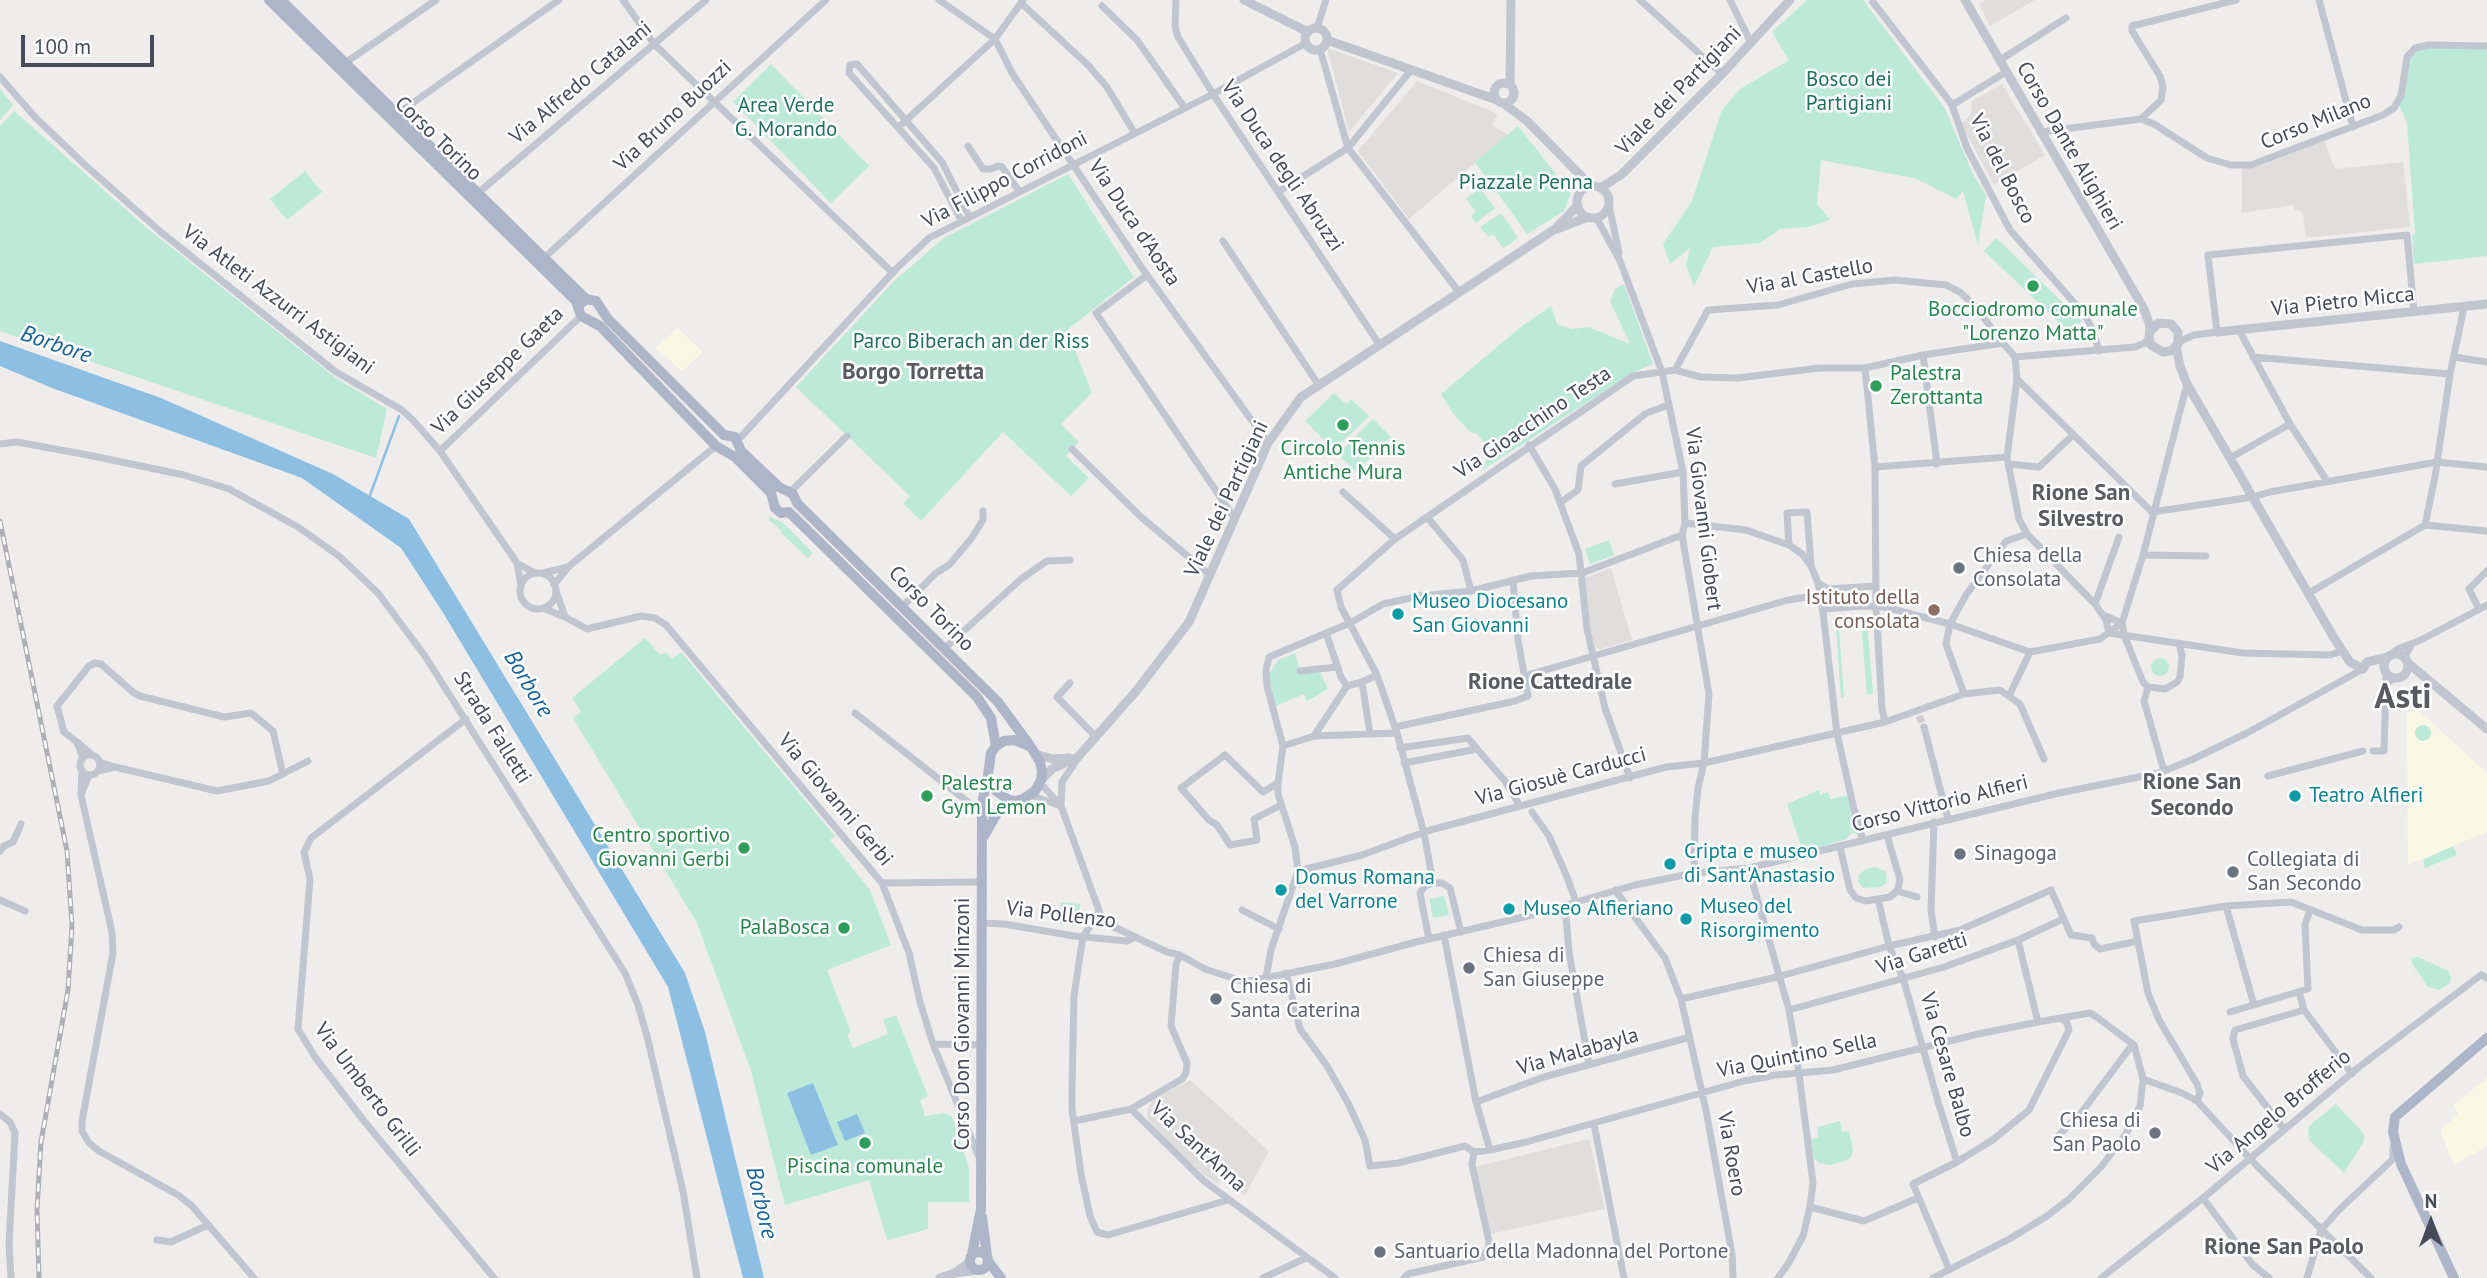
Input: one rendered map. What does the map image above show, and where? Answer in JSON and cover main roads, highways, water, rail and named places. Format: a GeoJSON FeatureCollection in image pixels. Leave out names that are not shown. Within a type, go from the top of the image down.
{"type":"FeatureCollection","features":[{"type":"Feature","properties":{"kind":"main road","name":"Corso Torino"},"geometry":{"type":"LineString","coordinates":[[269,0],[576,301],[716,446],[735,457],[771,493],[778,511],[789,512],[977,697],[991,718],[996,746]]}},
{"type":"Feature","properties":{"kind":"main road","name":"Corso Torino"},"geometry":{"type":"LineString","coordinates":[[286,2],[544,258],[581,307]]}},
{"type":"Feature","properties":{"kind":"main road","name":"Corso Torino"},"geometry":{"type":"LineString","coordinates":[[581,307],[596,301],[610,321],[724,435],[732,435],[738,440],[741,451],[779,487],[790,492],[797,503],[998,702],[1033,751]]}},
{"type":"Feature","properties":{"kind":"main road"},"geometry":{"type":"LineString","coordinates":[[716,446],[724,435]]}},
{"type":"Feature","properties":{"kind":"main road"},"geometry":{"type":"LineString","coordinates":[[789,512],[797,503]]}},
{"type":"Feature","properties":{"kind":"main road"},"geometry":{"type":"LineString","coordinates":[[1014,740],[1033,751],[1040,762],[1040,783],[1024,799],[1009,800],[996,791],[988,775],[991,753],[1004,741],[1014,740]]}},
{"type":"Feature","properties":{"kind":"main road","name":"Corso Don Giovanni Minzoni"},"geometry":{"type":"LineString","coordinates":[[988,775],[982,813],[982,1164],[979,1262],[998,1278]]}},
{"type":"Feature","properties":{"kind":"main road"},"geometry":{"type":"LineString","coordinates":[[982,838],[1009,800]]}},
{"type":"Feature","properties":{"kind":"main road"},"geometry":{"type":"LineString","coordinates":[[2454,1278],[2401,1164],[2393,1132],[2395,1117],[2487,1038]]}},
{"type":"Feature","properties":{"kind":"water"},"geometry":{"type":"Polygon","coordinates":[[[0,341],[161,398],[333,474],[409,519],[685,973],[705,1032],[764,1278],[743,1278],[668,987],[442,611],[401,548],[302,478],[52,388],[0,366],[0,341]]]}},
{"type":"Feature","properties":{"kind":"water"},"geometry":{"type":"Polygon","coordinates":[[[813,1083],[838,1145],[811,1155],[787,1093],[813,1083]]]}},
{"type":"Feature","properties":{"kind":"water"},"geometry":{"type":"Polygon","coordinates":[[[857,1114],[865,1133],[845,1141],[837,1122],[857,1114]]]}},
{"type":"Feature","properties":{"kind":"waterway"},"geometry":{"type":"LineString","coordinates":[[369,498],[399,416]]}},
{"type":"Feature","properties":{"kind":"tunnel"},"geometry":{"type":"LineString","coordinates":[[1919,716],[1924,727]]}},
{"type":"Feature","properties":{"kind":"railway"},"geometry":{"type":"LineString","coordinates":[[0,521],[67,851],[72,926],[68,990],[41,1142],[37,1210],[39,1278]]}},
{"type":"Feature","properties":{"kind":"place","name":"Bocciodromo comunale \"Lorenzo Matta\""},"geometry":{"type":"Point","coordinates":[2033,286]}},
{"type":"Feature","properties":{"kind":"place","name":"Palestra Zerottanta"},"geometry":{"type":"Point","coordinates":[1876,386]}},
{"type":"Feature","properties":{"kind":"place","name":"Circolo Tennis Antiche Mura"},"geometry":{"type":"Point","coordinates":[1343,425]}},
{"type":"Feature","properties":{"kind":"place","name":"Chiesa della Consolata"},"geometry":{"type":"Point","coordinates":[1959,568]}},
{"type":"Feature","properties":{"kind":"place","name":"Istituto della consolata"},"geometry":{"type":"Point","coordinates":[1934,610]}},
{"type":"Feature","properties":{"kind":"place","name":"Museo Diocesano San Giovanni"},"geometry":{"type":"Point","coordinates":[1398,614]}},
{"type":"Feature","properties":{"kind":"place","name":"Palestra Gym Lemon"},"geometry":{"type":"Point","coordinates":[927,796]}},
{"type":"Feature","properties":{"kind":"place","name":"Teatro Alfieri"},"geometry":{"type":"Point","coordinates":[2295,796]}},
{"type":"Feature","properties":{"kind":"place","name":"Centro sportivo Giovanni Gerbi"},"geometry":{"type":"Point","coordinates":[744,848]}},
{"type":"Feature","properties":{"kind":"place","name":"Sinagoga"},"geometry":{"type":"Point","coordinates":[1960,854]}},
{"type":"Feature","properties":{"kind":"place","name":"Cripta e museo di Sant'Anastasio"},"geometry":{"type":"Point","coordinates":[1670,864]}},
{"type":"Feature","properties":{"kind":"place","name":"Collegiata di San Secondo"},"geometry":{"type":"Point","coordinates":[2233,872]}},
{"type":"Feature","properties":{"kind":"place","name":"Domus Romana del Varrone"},"geometry":{"type":"Point","coordinates":[1281,890]}},
{"type":"Feature","properties":{"kind":"place","name":"Museo Alfieriano"},"geometry":{"type":"Point","coordinates":[1509,909]}},
{"type":"Feature","properties":{"kind":"place","name":"Museo del Risorgimento"},"geometry":{"type":"Point","coordinates":[1686,919]}},
{"type":"Feature","properties":{"kind":"place","name":"PalaBosca"},"geometry":{"type":"Point","coordinates":[844,928]}},
{"type":"Feature","properties":{"kind":"place","name":"Chiesa di San Giuseppe"},"geometry":{"type":"Point","coordinates":[1469,968]}},
{"type":"Feature","properties":{"kind":"place","name":"Chiesa di Santa Caterina"},"geometry":{"type":"Point","coordinates":[1216,999]}},
{"type":"Feature","properties":{"kind":"place","name":"Chiesa di San Paolo"},"geometry":{"type":"Point","coordinates":[2155,1133]}},
{"type":"Feature","properties":{"kind":"place","name":"Piscina comunale"},"geometry":{"type":"Point","coordinates":[865,1143]}},
{"type":"Feature","properties":{"kind":"place","name":"Santuario della Madonna del Portone"},"geometry":{"type":"Point","coordinates":[1380,1252]}},
{"type":"Feature","properties":{"kind":"district","name":"Borgo Torretta"},"geometry":{"type":"Point","coordinates":[913,372]}},
{"type":"Feature","properties":{"kind":"district","name":"Rione San Silvestro"},"geometry":{"type":"Point","coordinates":[2081,506]}},
{"type":"Feature","properties":{"kind":"district","name":"Rione Cattedrale"},"geometry":{"type":"Point","coordinates":[1550,682]}},
{"type":"Feature","properties":{"kind":"district","name":"Asti"},"geometry":{"type":"Point","coordinates":[2403,698]}},
{"type":"Feature","properties":{"kind":"district","name":"Rione San Secondo"},"geometry":{"type":"Point","coordinates":[2192,795]}},
{"type":"Feature","properties":{"kind":"district","name":"Rione San Paolo"},"geometry":{"type":"Point","coordinates":[2284,1247]}},
{"type":"Feature","properties":{"kind":"park label","name":"Bosco dei Partigiani"},"geometry":{"type":"Point","coordinates":[1849,92]}},
{"type":"Feature","properties":{"kind":"park label","name":"Area Verde G. Morando"},"geometry":{"type":"Point","coordinates":[786,118]}},
{"type":"Feature","properties":{"kind":"park label","name":"Piazzale Penna"},"geometry":{"type":"Point","coordinates":[1526,183]}},
{"type":"Feature","properties":{"kind":"park label","name":"Parco Biberach an der Riss"},"geometry":{"type":"Point","coordinates":[971,342]}},
{"type":"Feature","properties":{"kind":"water label","name":"Borbore"},"geometry":{"type":"Point","coordinates":[56,345]}},
{"type":"Feature","properties":{"kind":"water label","name":"Borbore"},"geometry":{"type":"Point","coordinates":[528,684]}},
{"type":"Feature","properties":{"kind":"water label","name":"Borbore"},"geometry":{"type":"Point","coordinates":[761,1203]}}]}
